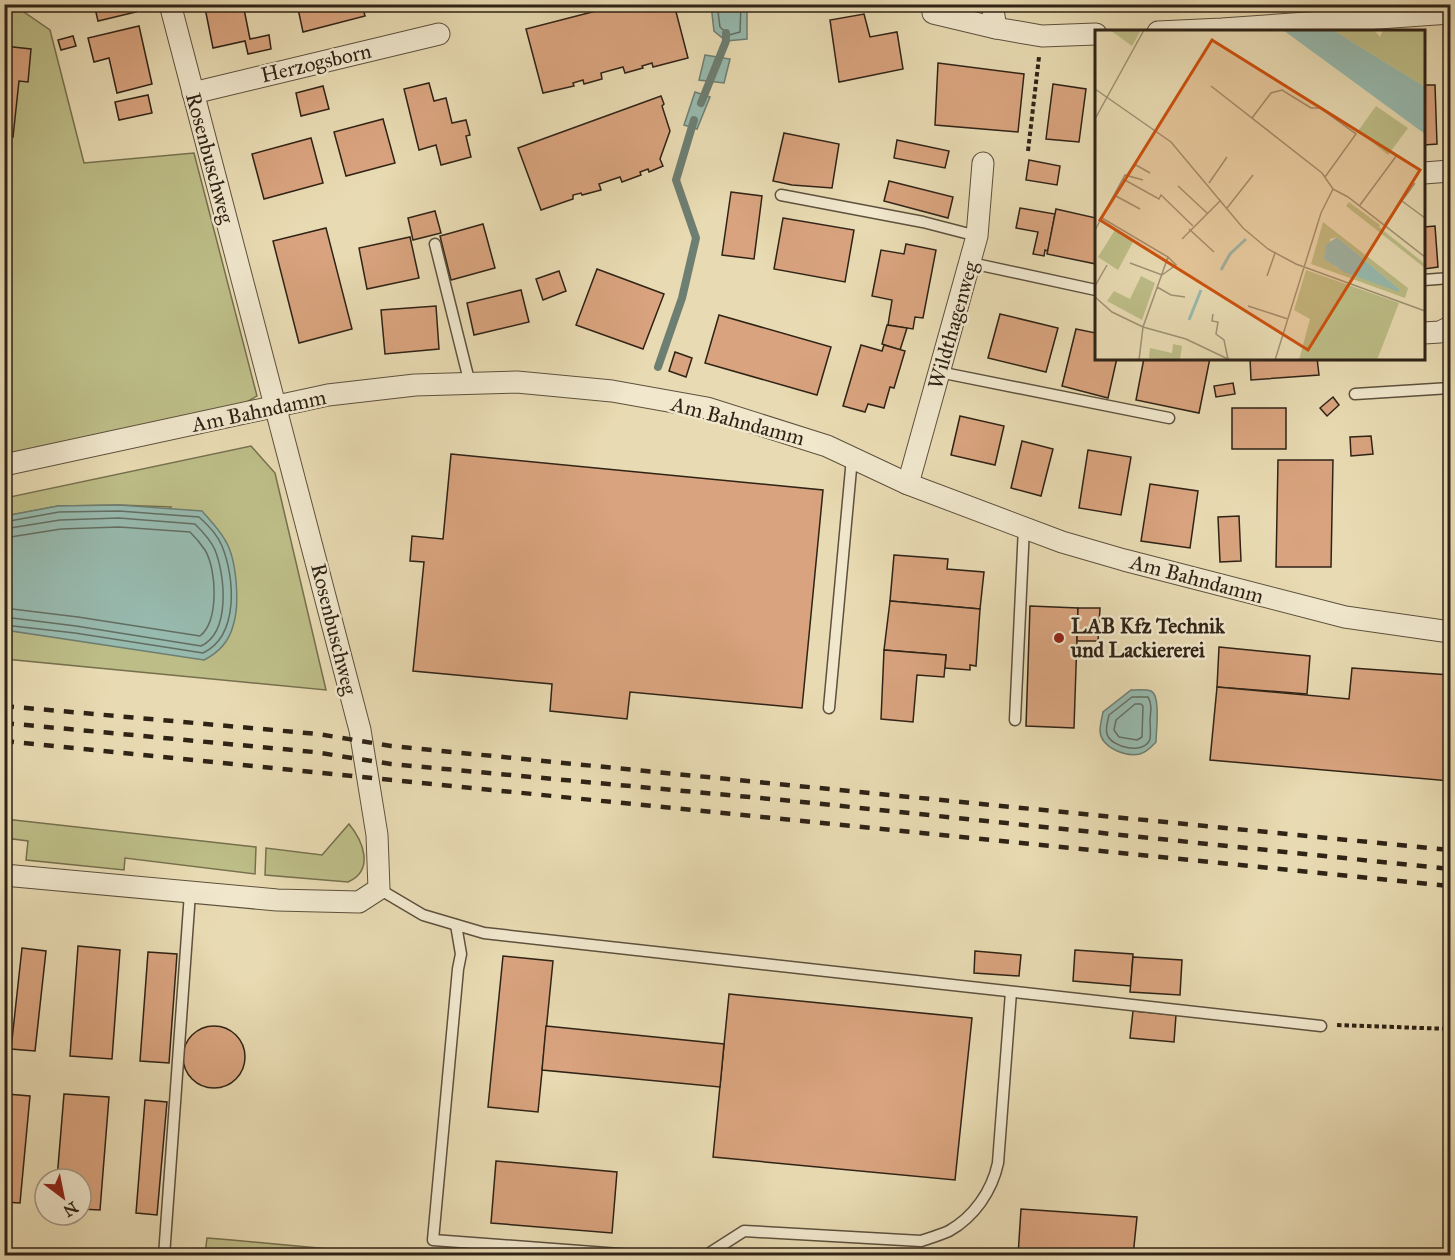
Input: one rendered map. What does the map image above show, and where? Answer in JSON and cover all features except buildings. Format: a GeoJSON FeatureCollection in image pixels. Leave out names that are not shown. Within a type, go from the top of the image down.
{"type":"FeatureCollection","features":[{"type":"Feature","properties":{"kind":"street","name":"Rosenbuschweg"},"geometry":{"type":"LineString","coordinates":[[170,4],[360,730],[377,836],[379,889]]}},
{"type":"Feature","properties":{"kind":"street"},"geometry":{"type":"LineString","coordinates":[[935,4],[933,13],[1042,36],[1095,34]]}},
{"type":"Feature","properties":{"kind":"street"},"geometry":{"type":"LineString","coordinates":[[992,4],[996,27]]}},
{"type":"Feature","properties":{"kind":"street"},"geometry":{"type":"LineString","coordinates":[[1201,30],[1450,13]]}},
{"type":"Feature","properties":{"kind":"street","name":"Herzogsborn"},"geometry":{"type":"LineString","coordinates":[[193,93],[439,34]]}},
{"type":"Feature","properties":{"kind":"street","name":"Wildthagenweg"},"geometry":{"type":"LineString","coordinates":[[908,484],[977,236],[983,163]]}},
{"type":"Feature","properties":{"kind":"street"},"geometry":{"type":"LineString","coordinates":[[1425,173],[1450,171]]}},
{"type":"Feature","properties":{"kind":"street"},"geometry":{"type":"LineString","coordinates":[[1425,333],[1440,332],[1450,327]]}},
{"type":"Feature","properties":{"kind":"street","name":"Am Bahndamm"},"geometry":{"type":"LineString","coordinates":[[4,465],[339,394],[415,385],[517,382],[612,391],[707,408],[826,446],[908,484],[1062,542],[1124,560],[1345,617],[1450,633]]}},
{"type":"Feature","properties":{"kind":"street"},"geometry":{"type":"LineString","coordinates":[[5,879],[277,900],[359,902],[379,889]]}},
{"type":"Feature","properties":{"kind":"lane"},"geometry":{"type":"LineString","coordinates":[[782,195],[923,222],[977,236]]}},
{"type":"Feature","properties":{"kind":"lane"},"geometry":{"type":"LineString","coordinates":[[435,244],[470,384]]}},
{"type":"Feature","properties":{"kind":"lane"},"geometry":{"type":"LineString","coordinates":[[970,263],[1095,290]]}},
{"type":"Feature","properties":{"kind":"lane"},"geometry":{"type":"LineString","coordinates":[[1425,280],[1450,278]]}},
{"type":"Feature","properties":{"kind":"lane"},"geometry":{"type":"LineString","coordinates":[[939,372],[1169,418]]}},
{"type":"Feature","properties":{"kind":"lane"},"geometry":{"type":"LineString","coordinates":[[1355,394],[1450,388]]}},
{"type":"Feature","properties":{"kind":"lane"},"geometry":{"type":"LineString","coordinates":[[829,708],[852,458]]}},
{"type":"Feature","properties":{"kind":"lane"},"geometry":{"type":"LineString","coordinates":[[1015,720],[1024,528]]}},
{"type":"Feature","properties":{"kind":"lane"},"geometry":{"type":"LineString","coordinates":[[379,889],[423,915],[484,933],[1321,1026]]}},
{"type":"Feature","properties":{"kind":"lane"},"geometry":{"type":"LineString","coordinates":[[164,1256],[190,893]]}},
{"type":"Feature","properties":{"kind":"lane"},"geometry":{"type":"LineString","coordinates":[[456,925],[461,954],[433,1240],[646,1256]]}},
{"type":"Feature","properties":{"kind":"lane"},"geometry":{"type":"LineString","coordinates":[[705,1256],[744,1231],[921,1241],[949,1231],[976,1209],[994,1181],[998,1163],[1011,992]]}},
{"type":"Feature","properties":{"kind":"path"},"geometry":{"type":"LineString","coordinates":[[1028,151],[1042,36]]}},
{"type":"Feature","properties":{"kind":"path"},"geometry":{"type":"LineString","coordinates":[[1321,1026],[1358,1025],[1450,1029]]}},
{"type":"Feature","properties":{"kind":"green space"},"geometry":{"type":"Polygon","coordinates":[[[4,5],[23,5],[24,12],[50,30],[84,163],[194,153],[257,396],[238,407],[5,457],[4,5]]]}},
{"type":"Feature","properties":{"kind":"green space"},"geometry":{"type":"Polygon","coordinates":[[[251,446],[275,473],[326,690],[5,659],[5,630],[74,639],[171,507],[58,506],[5,516],[5,498],[251,446]]]}},
{"type":"Feature","properties":{"kind":"green space"},"geometry":{"type":"Polygon","coordinates":[[[5,819],[256,847],[255,874],[125,858],[124,870],[26,860],[28,841],[5,838],[5,819]]]}},
{"type":"Feature","properties":{"kind":"green space"},"geometry":{"type":"Polygon","coordinates":[[[349,824],[359,839],[364,863],[362,870],[348,882],[265,875],[266,848],[322,855],[349,824]]]}},
{"type":"Feature","properties":{"kind":"green space"},"geometry":{"type":"Polygon","coordinates":[[[207,1238],[232,1240],[394,1255],[205,1255],[207,1238]]]}},
{"type":"Feature","properties":{"kind":"water"},"geometry":{"type":"Polygon","coordinates":[[[711,5],[747,5],[747,39],[726,41],[714,31],[711,5]]]}},
{"type":"Feature","properties":{"kind":"water"},"geometry":{"type":"Polygon","coordinates":[[[705,55],[730,59],[724,83],[699,80],[705,55]]]}},
{"type":"Feature","properties":{"kind":"water"},"geometry":{"type":"Polygon","coordinates":[[[695,92],[710,97],[697,129],[684,125],[695,92]]]}},
{"type":"Feature","properties":{"kind":"water"},"geometry":{"type":"Polygon","coordinates":[[[119,505],[202,511],[223,536],[235,570],[235,617],[229,637],[218,650],[204,660],[5,630],[5,516],[58,506],[119,505]]]}},
{"type":"Feature","properties":{"kind":"water"},"geometry":{"type":"Polygon","coordinates":[[[1131,690],[1151,691],[1157,706],[1156,742],[1145,752],[1134,755],[1121,753],[1109,747],[1101,737],[1100,731],[1103,712],[1131,690]]]}},
{"type":"Feature","properties":{"kind":"waterway"},"geometry":{"type":"LineString","coordinates":[[701,103],[726,41],[726,33]]}},
{"type":"Feature","properties":{"kind":"waterway"},"geometry":{"type":"LineString","coordinates":[[658,367],[682,298],[696,238],[676,180],[694,120]]}},
{"type":"Feature","properties":{"kind":"railway"},"geometry":{"type":"LineString","coordinates":[[4,706],[318,734],[391,746],[1450,850]]}},
{"type":"Feature","properties":{"kind":"railway"},"geometry":{"type":"LineString","coordinates":[[4,723],[314,752],[391,764],[793,801],[1450,869]]}},
{"type":"Feature","properties":{"kind":"railway"},"geometry":{"type":"LineString","coordinates":[[4,741],[1450,886]]}},
{"type":"Feature","properties":{"kind":"place","name":"LAB Kfz Technik und Lackiererei"},"geometry":{"type":"Point","coordinates":[1059,638]}}]}
